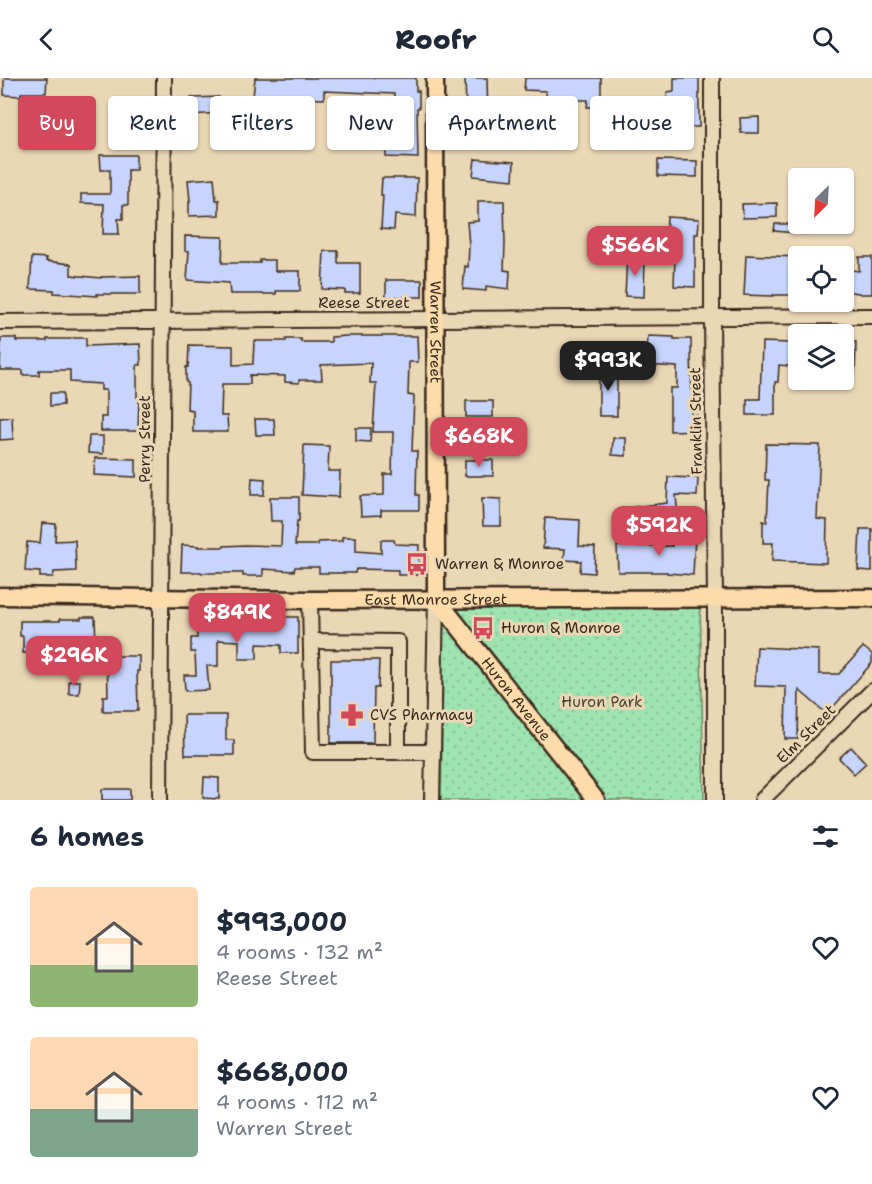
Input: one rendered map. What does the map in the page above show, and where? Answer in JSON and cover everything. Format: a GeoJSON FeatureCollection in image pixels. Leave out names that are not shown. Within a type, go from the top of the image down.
{"type":"FeatureCollection","features":[{"type":"Feature","properties":{"kind":"main road","name":"Warren Street"},"geometry":{"type":"LineString","coordinates":[[435,78],[436,598]]}},
{"type":"Feature","properties":{"kind":"main road","name":"East Monroe Street"},"geometry":{"type":"LineString","coordinates":[[0,597],[310,600],[872,598]]}},
{"type":"Feature","properties":{"kind":"main road","name":"Huron Avenue"},"geometry":{"type":"LineString","coordinates":[[436,598],[596,800]]}},
{"type":"Feature","properties":{"kind":"street","name":"Perry Street"},"geometry":{"type":"LineString","coordinates":[[160,800],[164,78]]}},
{"type":"Feature","properties":{"kind":"street","name":"Franklin Street"},"geometry":{"type":"LineString","coordinates":[[712,78],[714,800]]}},
{"type":"Feature","properties":{"kind":"street","name":"Reese Street"},"geometry":{"type":"LineString","coordinates":[[0,322],[872,316]]}},
{"type":"Feature","properties":{"kind":"street","name":"Warren Street"},"geometry":{"type":"LineString","coordinates":[[432,800],[436,598]]}},
{"type":"Feature","properties":{"kind":"street"},"geometry":{"type":"LineString","coordinates":[[310,600],[313,752],[432,752]]}},
{"type":"Feature","properties":{"kind":"street"},"geometry":{"type":"LineString","coordinates":[[311,641],[398,642],[398,752]]}},
{"type":"Feature","properties":{"kind":"street","name":"Elm Street"},"geometry":{"type":"LineString","coordinates":[[762,800],[872,691]]}},
{"type":"Feature","properties":{"kind":"green space","name":"Huron Park"},"geometry":{"type":"Polygon","coordinates":[[[700,603],[704,800],[441,800],[444,608],[700,603]]]}},
{"type":"Feature","properties":{"kind":"building"},"geometry":{"type":"Polygon","coordinates":[[[4,78],[47,78],[46,93],[21,93],[21,96],[4,95],[4,78]]]}},
{"type":"Feature","properties":{"kind":"building"},"geometry":{"type":"Polygon","coordinates":[[[255,78],[416,78],[416,91],[419,91],[418,158],[386,157],[386,150],[414,150],[414,96],[324,91],[324,99],[315,99],[315,96],[253,96],[255,78]]]}},
{"type":"Feature","properties":{"kind":"building"},"geometry":{"type":"Polygon","coordinates":[[[465,78],[487,78],[487,96],[466,96],[465,78]]]}},
{"type":"Feature","properties":{"kind":"building"},"geometry":{"type":"Polygon","coordinates":[[[525,78],[601,78],[601,96],[590,96],[590,107],[587,107],[588,100],[578,100],[578,96],[546,96],[546,91],[524,90],[525,78]]]}},
{"type":"Feature","properties":{"kind":"building"},"geometry":{"type":"Polygon","coordinates":[[[674,78],[699,78],[699,127],[694,127],[694,96],[667,96],[667,92],[674,91],[674,78]]]}},
{"type":"Feature","properties":{"kind":"building"},"geometry":{"type":"Polygon","coordinates":[[[210,97],[210,114],[198,115],[198,98],[210,97]]]}},
{"type":"Feature","properties":{"kind":"building"},"geometry":{"type":"Polygon","coordinates":[[[759,117],[759,133],[741,133],[740,118],[759,117]]]}},
{"type":"Feature","properties":{"kind":"building"},"geometry":{"type":"Polygon","coordinates":[[[100,155],[136,155],[136,170],[128,170],[128,205],[123,205],[123,219],[118,219],[119,234],[103,234],[104,204],[81,203],[81,194],[110,194],[110,170],[101,170],[100,155]]]}},
{"type":"Feature","properties":{"kind":"building"},"geometry":{"type":"Polygon","coordinates":[[[475,159],[514,162],[513,180],[473,176],[475,159]]]}},
{"type":"Feature","properties":{"kind":"building"},"geometry":{"type":"Polygon","coordinates":[[[658,160],[697,161],[697,177],[658,176],[658,160]]]}},
{"type":"Feature","properties":{"kind":"building"},"geometry":{"type":"Polygon","coordinates":[[[214,178],[216,200],[219,200],[219,215],[189,216],[188,180],[214,178]]]}},
{"type":"Feature","properties":{"kind":"building"},"geometry":{"type":"Polygon","coordinates":[[[382,178],[417,178],[416,217],[395,215],[394,230],[381,229],[382,178]]]}},
{"type":"Feature","properties":{"kind":"building"},"geometry":{"type":"Polygon","coordinates":[[[478,201],[504,201],[504,270],[510,271],[509,289],[486,286],[486,291],[463,289],[465,266],[468,267],[467,222],[478,221],[478,201]]]}},
{"type":"Feature","properties":{"kind":"building"},"geometry":{"type":"Polygon","coordinates":[[[777,203],[777,217],[743,218],[742,204],[777,203]]]}},
{"type":"Feature","properties":{"kind":"building"},"geometry":{"type":"Polygon","coordinates":[[[667,217],[699,219],[698,234],[695,234],[695,287],[674,286],[675,257],[669,257],[667,217]]]}},
{"type":"Feature","properties":{"kind":"building"},"geometry":{"type":"Polygon","coordinates":[[[775,224],[788,224],[788,232],[774,231],[775,224]]]}},
{"type":"Feature","properties":{"kind":"building"},"geometry":{"type":"Polygon","coordinates":[[[185,236],[223,237],[222,263],[260,263],[260,260],[275,260],[275,271],[300,271],[300,291],[276,291],[276,294],[230,294],[229,283],[187,280],[189,251],[185,251],[185,236]]]}},
{"type":"Feature","properties":{"kind":"building"},"geometry":{"type":"Polygon","coordinates":[[[324,251],[338,251],[338,263],[360,263],[360,293],[322,289],[324,251]]]}},
{"type":"Feature","properties":{"kind":"building"},"geometry":{"type":"Polygon","coordinates":[[[746,255],[788,257],[788,295],[744,295],[746,255]]]}},
{"type":"Feature","properties":{"kind":"building"},"geometry":{"type":"Polygon","coordinates":[[[627,256],[645,257],[644,297],[625,296],[627,256]]]}},
{"type":"Feature","properties":{"kind":"building"},"geometry":{"type":"Polygon","coordinates":[[[32,257],[71,264],[71,275],[101,278],[140,276],[140,294],[97,294],[97,296],[30,289],[32,257]]]}},
{"type":"Feature","properties":{"kind":"building"},"geometry":{"type":"Polygon","coordinates":[[[859,257],[872,257],[872,294],[854,292],[854,270],[859,271],[859,257]]]}},
{"type":"Feature","properties":{"kind":"building"},"geometry":{"type":"Polygon","coordinates":[[[386,280],[422,280],[422,297],[386,297],[386,280]]]}},
{"type":"Feature","properties":{"kind":"building"},"geometry":{"type":"Polygon","coordinates":[[[417,336],[418,362],[409,362],[408,395],[414,396],[412,451],[417,451],[416,495],[419,495],[419,510],[381,510],[381,515],[361,516],[360,496],[384,495],[384,474],[392,474],[393,432],[373,432],[376,383],[370,383],[371,363],[321,365],[322,380],[299,380],[299,383],[285,382],[285,376],[250,375],[250,384],[222,384],[221,416],[227,416],[228,432],[193,432],[193,410],[187,409],[186,367],[188,367],[189,345],[233,346],[233,365],[253,364],[254,341],[301,339],[301,342],[331,342],[331,337],[417,336]]]}},
{"type":"Feature","properties":{"kind":"building"},"geometry":{"type":"Polygon","coordinates":[[[648,336],[691,339],[692,416],[699,415],[700,430],[670,431],[670,388],[677,388],[677,367],[646,365],[648,336]]]}},
{"type":"Feature","properties":{"kind":"building"},"geometry":{"type":"Polygon","coordinates":[[[1,338],[16,338],[16,341],[47,341],[47,339],[86,338],[86,346],[140,344],[141,365],[137,365],[138,431],[101,431],[101,417],[106,417],[106,390],[101,390],[101,384],[70,382],[70,370],[39,370],[39,375],[23,375],[23,370],[0,370],[1,338]]]}},
{"type":"Feature","properties":{"kind":"building"},"geometry":{"type":"Polygon","coordinates":[[[762,342],[788,343],[788,366],[779,365],[778,382],[775,382],[775,415],[747,415],[747,399],[760,399],[762,342]]]}},
{"type":"Feature","properties":{"kind":"building"},"geometry":{"type":"Polygon","coordinates":[[[854,342],[856,342],[855,373],[854,342]]]}},
{"type":"Feature","properties":{"kind":"building"},"geometry":{"type":"Polygon","coordinates":[[[599,367],[617,367],[617,416],[599,416],[599,367]]]}},
{"type":"Feature","properties":{"kind":"building"},"geometry":{"type":"Polygon","coordinates":[[[50,393],[63,393],[63,405],[50,406],[50,393]]]}},
{"type":"Feature","properties":{"kind":"building"},"geometry":{"type":"Polygon","coordinates":[[[466,401],[493,401],[493,417],[466,417],[466,401]]]}},
{"type":"Feature","properties":{"kind":"building"},"geometry":{"type":"Polygon","coordinates":[[[12,417],[13,439],[0,440],[0,418],[12,417]]]}},
{"type":"Feature","properties":{"kind":"building"},"geometry":{"type":"Polygon","coordinates":[[[255,419],[274,419],[275,435],[256,435],[255,419]]]}},
{"type":"Feature","properties":{"kind":"building"},"geometry":{"type":"Polygon","coordinates":[[[356,428],[371,428],[370,442],[356,441],[356,428]]]}},
{"type":"Feature","properties":{"kind":"building"},"geometry":{"type":"Polygon","coordinates":[[[89,436],[103,436],[103,454],[88,453],[89,436]]]}},
{"type":"Feature","properties":{"kind":"building"},"geometry":{"type":"Polygon","coordinates":[[[613,438],[626,438],[626,456],[612,455],[613,438]]]}},
{"type":"Feature","properties":{"kind":"building"},"geometry":{"type":"Polygon","coordinates":[[[766,444],[820,445],[817,519],[827,520],[826,563],[772,561],[773,543],[763,543],[763,521],[767,522],[769,480],[765,480],[766,444]]]}},
{"type":"Feature","properties":{"kind":"building"},"geometry":{"type":"Polygon","coordinates":[[[304,445],[329,446],[328,471],[340,471],[339,497],[302,495],[304,445]]]}},
{"type":"Feature","properties":{"kind":"building"},"geometry":{"type":"Polygon","coordinates":[[[95,458],[136,459],[136,477],[94,475],[95,458]]]}},
{"type":"Feature","properties":{"kind":"building"},"geometry":{"type":"Polygon","coordinates":[[[465,460],[493,460],[493,476],[465,476],[465,460]]]}},
{"type":"Feature","properties":{"kind":"building"},"geometry":{"type":"Polygon","coordinates":[[[668,477],[698,478],[697,496],[676,495],[678,519],[634,523],[633,507],[667,503],[668,477]]]}},
{"type":"Feature","properties":{"kind":"building"},"geometry":{"type":"Polygon","coordinates":[[[252,478],[265,479],[264,495],[251,495],[252,478]]]}},
{"type":"Feature","properties":{"kind":"building"},"geometry":{"type":"Polygon","coordinates":[[[270,497],[299,497],[299,521],[297,521],[295,545],[318,545],[318,542],[342,541],[342,537],[356,537],[356,551],[381,553],[381,540],[394,540],[395,544],[419,545],[418,575],[398,575],[398,570],[356,569],[355,573],[319,573],[319,567],[295,567],[294,571],[263,569],[263,576],[243,576],[243,573],[181,572],[182,545],[198,547],[281,546],[282,521],[271,521],[270,497]]]}},
{"type":"Feature","properties":{"kind":"building"},"geometry":{"type":"Polygon","coordinates":[[[482,498],[501,499],[501,526],[483,526],[482,498]]]}},
{"type":"Feature","properties":{"kind":"building"},"geometry":{"type":"Polygon","coordinates":[[[545,518],[580,520],[579,546],[595,547],[594,573],[580,572],[581,561],[564,560],[565,549],[543,548],[545,518]]]}},
{"type":"Feature","properties":{"kind":"building"},"geometry":{"type":"Polygon","coordinates":[[[42,523],[56,524],[55,541],[75,540],[76,571],[54,572],[53,577],[40,577],[40,572],[25,571],[27,542],[40,543],[42,523]]]}},
{"type":"Feature","properties":{"kind":"building"},"geometry":{"type":"Polygon","coordinates":[[[860,529],[872,529],[872,571],[858,570],[860,529]]]}},
{"type":"Feature","properties":{"kind":"building"},"geometry":{"type":"Polygon","coordinates":[[[672,536],[695,536],[693,575],[667,572],[618,572],[617,546],[672,546],[672,536]]]}},
{"type":"Feature","properties":{"kind":"building"},"geometry":{"type":"Polygon","coordinates":[[[81,617],[95,617],[96,647],[75,648],[75,658],[23,653],[20,621],[60,621],[60,619],[81,619],[81,617]]]}},
{"type":"Feature","properties":{"kind":"building"},"geometry":{"type":"Polygon","coordinates":[[[285,617],[298,617],[298,653],[281,653],[281,645],[257,644],[257,659],[239,659],[239,641],[218,640],[218,666],[207,666],[209,690],[185,691],[184,675],[196,675],[195,652],[191,652],[191,638],[197,638],[197,623],[256,620],[256,623],[285,624],[285,617]]]}},
{"type":"Feature","properties":{"kind":"building"},"geometry":{"type":"Polygon","coordinates":[[[757,647],[819,650],[819,674],[839,674],[863,647],[872,654],[872,663],[827,714],[799,690],[798,739],[785,739],[786,687],[755,686],[757,647]]]}},
{"type":"Feature","properties":{"kind":"building"},"geometry":{"type":"Polygon","coordinates":[[[107,656],[139,656],[138,711],[103,711],[103,696],[108,696],[107,656]]]}},
{"type":"Feature","properties":{"kind":"building","name":"CVS Pharmacy"},"geometry":{"type":"Polygon","coordinates":[[[331,660],[379,660],[378,688],[374,688],[373,743],[331,743],[331,660]]]}},
{"type":"Feature","properties":{"kind":"building"},"geometry":{"type":"Polygon","coordinates":[[[69,681],[80,681],[79,694],[69,694],[69,681]]]}},
{"type":"Feature","properties":{"kind":"building"},"geometry":{"type":"Polygon","coordinates":[[[184,715],[226,715],[226,740],[234,740],[234,755],[185,755],[184,715]]]}},
{"type":"Feature","properties":{"kind":"building"},"geometry":{"type":"Polygon","coordinates":[[[851,747],[866,763],[854,774],[839,758],[851,747]]]}},
{"type":"Feature","properties":{"kind":"building"},"geometry":{"type":"Polygon","coordinates":[[[204,777],[219,778],[219,799],[203,798],[204,777]]]}},
{"type":"Feature","properties":{"kind":"building"},"geometry":{"type":"Polygon","coordinates":[[[102,789],[130,789],[130,800],[102,800],[102,789]]]}},
{"type":"Feature","properties":{"kind":"place","name":"Warren & Monroe"},"geometry":{"type":"Point","coordinates":[417,564]}},
{"type":"Feature","properties":{"kind":"place","name":"Huron & Monroe"},"geometry":{"type":"Point","coordinates":[483,628]}},
{"type":"Feature","properties":{"kind":"place","name":"CVS Pharmacy"},"geometry":{"type":"Point","coordinates":[352,715]}}]}
